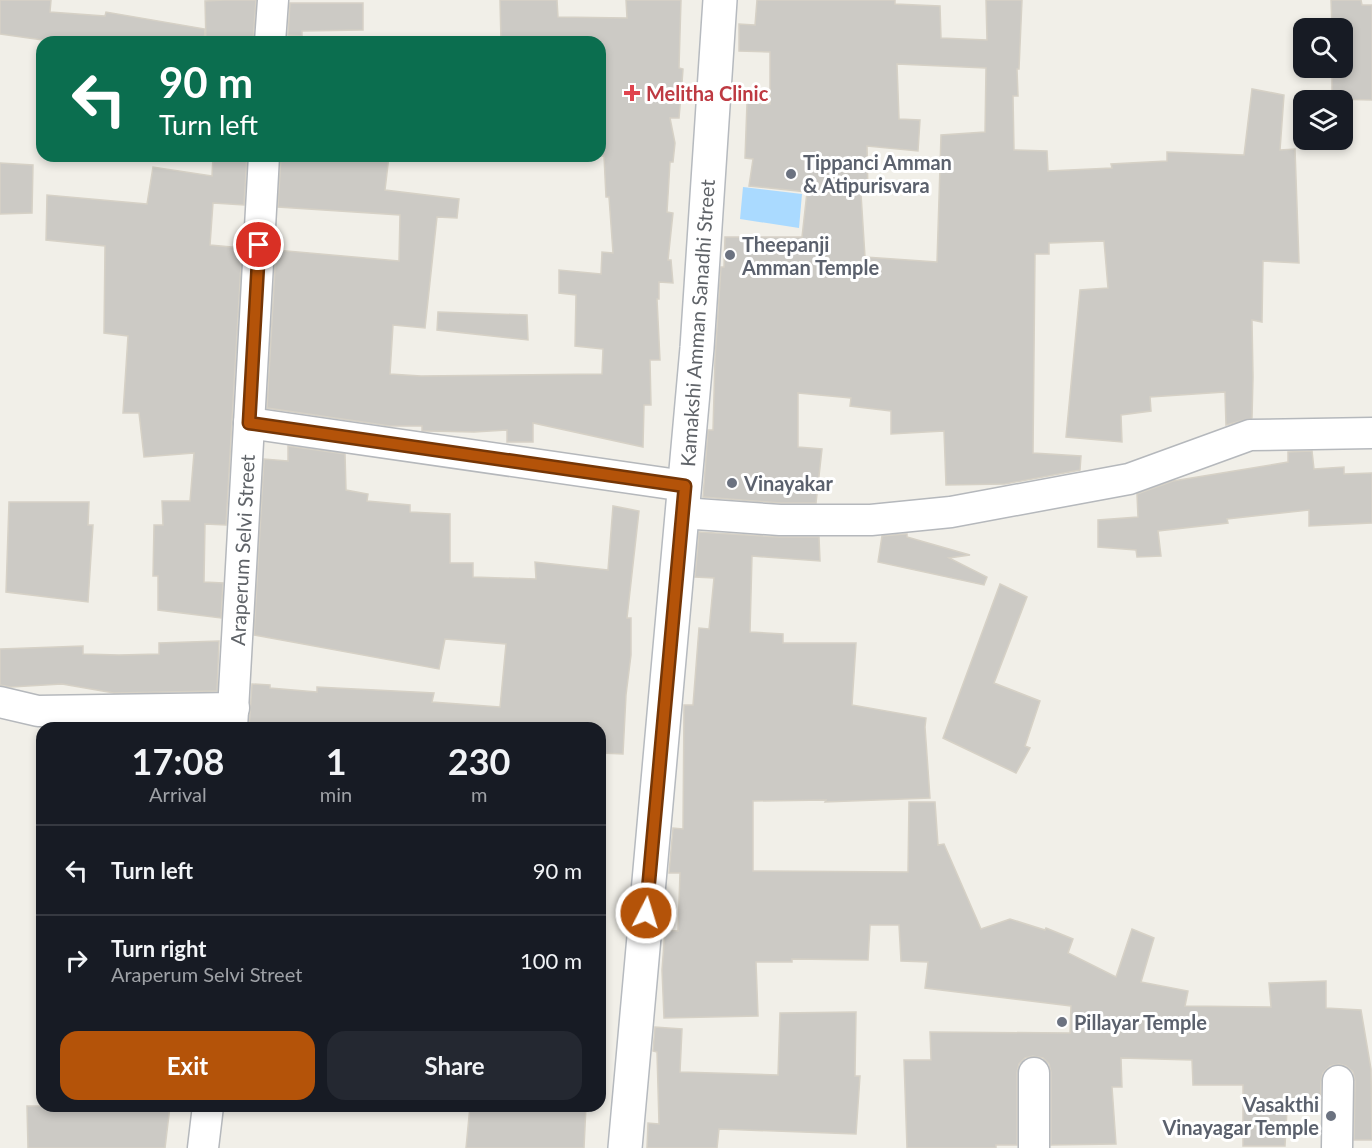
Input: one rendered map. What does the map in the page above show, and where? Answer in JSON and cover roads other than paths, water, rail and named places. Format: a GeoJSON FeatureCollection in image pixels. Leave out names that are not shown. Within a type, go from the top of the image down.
{"type":"FeatureCollection","features":[{"type":"Feature","properties":{"kind":"main road","name":"Kamakshi Amman Sanadhi Street"},"geometry":{"type":"LineString","coordinates":[[625,1148],[697,348],[720,0]]}},
{"type":"Feature","properties":{"kind":"street"},"geometry":{"type":"LineString","coordinates":[[270,36],[273,0]]}},
{"type":"Feature","properties":{"kind":"street","name":"Araperum Selvi Street"},"geometry":{"type":"LineString","coordinates":[[233,718],[264,162]]}},
{"type":"Feature","properties":{"kind":"street"},"geometry":{"type":"LineString","coordinates":[[249,423],[683,500],[780,520],[871,520],[951,512],[1129,479],[1250,435],[1372,433]]}},
{"type":"Feature","properties":{"kind":"street"},"geometry":{"type":"LineString","coordinates":[[0,702],[38,711],[233,718]]}},
{"type":"Feature","properties":{"kind":"street"},"geometry":{"type":"LineString","coordinates":[[1034,1073],[1034,1148]]}},
{"type":"Feature","properties":{"kind":"street"},"geometry":{"type":"LineString","coordinates":[[1337,1148],[1338,1081]]}},
{"type":"Feature","properties":{"kind":"street"},"geometry":{"type":"LineString","coordinates":[[203,1148],[207,1112]]}},
{"type":"Feature","properties":{"kind":"water"},"geometry":{"type":"Polygon","coordinates":[[[743,187],[802,194],[799,228],[740,219],[743,187]]]}},
{"type":"Feature","properties":{"kind":"place","name":"Melitha Clinic"},"geometry":{"type":"Point","coordinates":[632,93]}},
{"type":"Feature","properties":{"kind":"place","name":"Tippanci Amman & Atipurisvara"},"geometry":{"type":"Point","coordinates":[791,174]}},
{"type":"Feature","properties":{"kind":"place","name":"Theepanji Amman Temple"},"geometry":{"type":"Point","coordinates":[730,255]}},
{"type":"Feature","properties":{"kind":"place","name":"Vinayakar"},"geometry":{"type":"Point","coordinates":[732,483]}},
{"type":"Feature","properties":{"kind":"place","name":"Pillayar Temple"},"geometry":{"type":"Point","coordinates":[1062,1022]}},
{"type":"Feature","properties":{"kind":"place","name":"Vasakthi Vinayagar Temple"},"geometry":{"type":"Point","coordinates":[1331,1116]}}]}
